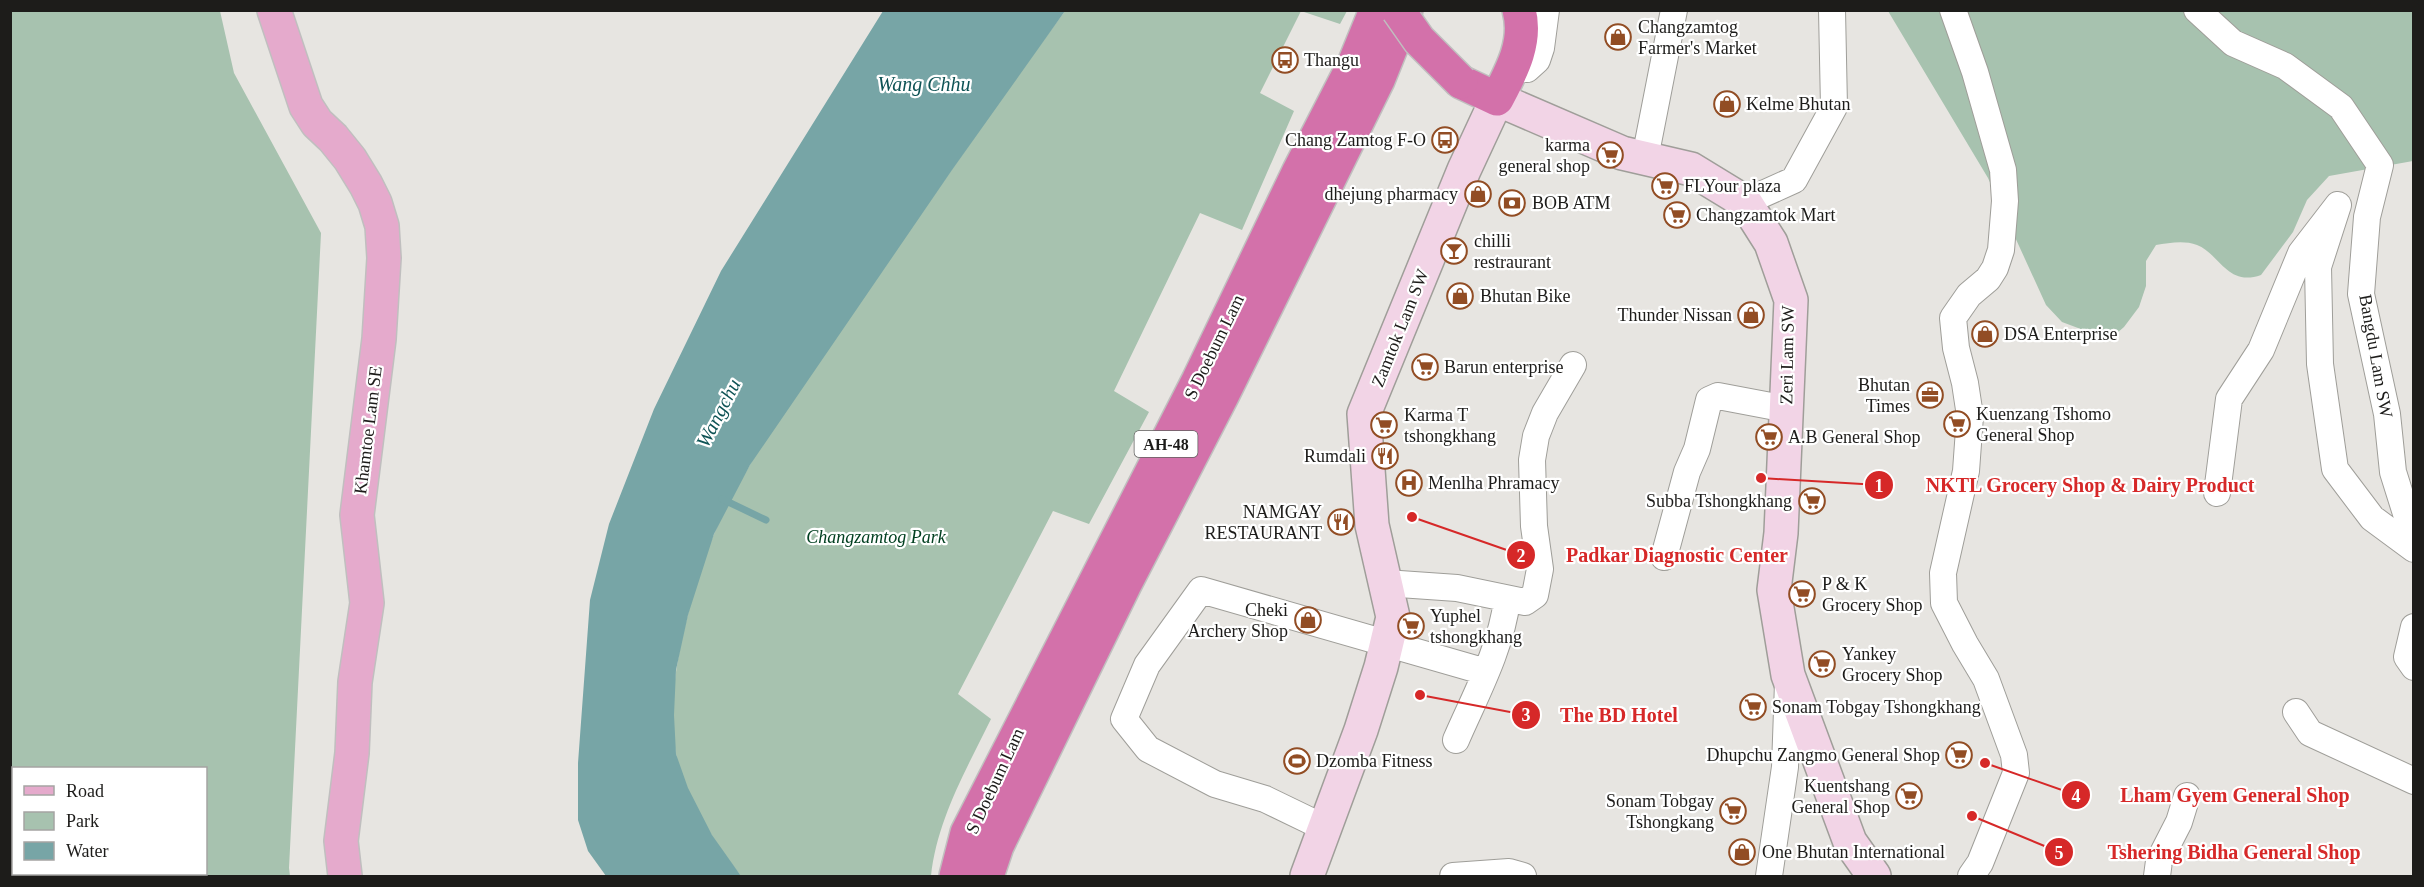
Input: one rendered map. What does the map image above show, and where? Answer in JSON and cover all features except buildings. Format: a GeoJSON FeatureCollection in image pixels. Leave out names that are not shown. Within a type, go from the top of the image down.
{"type":"FeatureCollection","features":[{"type":"Feature","properties":{"kind":"highway","name":"S Doebum Lam"},"geometry":{"type":"LineString","coordinates":[[956,876],[967,833],[1198,381],[1299,171],[1354,64],[1377,10]]}},
{"type":"Feature","properties":{"kind":"highway"},"geometry":{"type":"LineString","coordinates":[[1398,10],[1419,40],[1461,82],[1497,99],[1512,69],[1520,46],[1522,21],[1519,10]]}},
{"type":"Feature","properties":{"kind":"highway","name":"S Doebum Lam"},"geometry":{"type":"LineString","coordinates":[[987,876],[997,846],[1125,584],[1223,394],[1378,80],[1406,10]]}},
{"type":"Feature","properties":{"kind":"main road","name":"Khamtoe Lam SE"},"geometry":{"type":"LineString","coordinates":[[274,10],[306,106],[317,123],[350,159],[375,202],[382,226],[384,258],[379,339],[357,516],[367,603],[355,682],[352,753],[341,841],[345,876]]}},
{"type":"Feature","properties":{"kind":"street"},"geometry":{"type":"LineString","coordinates":[[1512,69],[1527,69],[1537,60],[1546,10]]}},
{"type":"Feature","properties":{"kind":"street"},"geometry":{"type":"LineString","coordinates":[[1645,158],[1674,10]]}},
{"type":"Feature","properties":{"kind":"street"},"geometry":{"type":"LineString","coordinates":[[1745,202],[1794,180],[1834,107],[1832,10]]}},
{"type":"Feature","properties":{"kind":"street"},"geometry":{"type":"LineString","coordinates":[[1953,10],[1975,72],[2003,171],[2005,201],[2001,250],[1995,268],[1953,318],[1956,348],[1970,416],[1966,471],[1943,573],[1944,603],[1986,679],[2014,755],[2016,773],[1980,863],[1971,876]]}},
{"type":"Feature","properties":{"kind":"street","name":"Bangdu Lam SW"},"geometry":{"type":"LineString","coordinates":[[2197,10],[2232,43],[2285,66],[2341,107],[2380,165],[2367,216],[2361,294],[2386,414],[2394,472],[2414,539]]}},
{"type":"Feature","properties":{"kind":"street","name":"Zeri Lam SW"},"geometry":{"type":"LineString","coordinates":[[1497,99],[1622,153],[1691,169],[1745,202],[1771,243],[1791,300],[1780,533],[1774,590],[1788,675],[1850,842],[1874,876]]}},
{"type":"Feature","properties":{"kind":"street","name":"Zamtok Lam SW"},"geometry":{"type":"LineString","coordinates":[[1307,876],[1361,730],[1394,617],[1372,525],[1364,414],[1464,170],[1497,99]]}},
{"type":"Feature","properties":{"kind":"street"},"geometry":{"type":"LineString","coordinates":[[2217,493],[2229,399],[2261,350],[2301,253],[2338,205],[2318,267],[2320,364],[2335,469],[2372,518],[2414,549]]}},
{"type":"Feature","properties":{"kind":"street"},"geometry":{"type":"LineString","coordinates":[[1385,583],[1456,588],[1525,602],[1535,595],[1540,569],[1534,526],[1532,460],[1536,436],[1545,413],[1573,366]]}},
{"type":"Feature","properties":{"kind":"street"},"geometry":{"type":"LineString","coordinates":[[1664,557],[1687,472],[1697,449],[1709,400],[1718,396],[1786,409]]}},
{"type":"Feature","properties":{"kind":"street"},"geometry":{"type":"LineString","coordinates":[[1325,828],[1265,799],[1215,784],[1148,749],[1124,719],[1147,665],[1202,590],[1486,672]]}},
{"type":"Feature","properties":{"kind":"street"},"geometry":{"type":"LineString","coordinates":[[1456,740],[1486,672],[1504,620],[1507,600]]}},
{"type":"Feature","properties":{"kind":"street"},"geometry":{"type":"LineString","coordinates":[[2414,627],[2407,657],[2414,667]]}},
{"type":"Feature","properties":{"kind":"street"},"geometry":{"type":"LineString","coordinates":[[1769,876],[1785,767],[1788,675]]}},
{"type":"Feature","properties":{"kind":"street"},"geometry":{"type":"LineString","coordinates":[[2296,712],[2310,733],[2414,781]]}},
{"type":"Feature","properties":{"kind":"street"},"geometry":{"type":"LineString","coordinates":[[2157,876],[2158,861],[2179,822],[2187,796]]}},
{"type":"Feature","properties":{"kind":"street"},"geometry":{"type":"LineString","coordinates":[[1453,876],[1509,872],[1523,876]]}},
{"type":"Feature","properties":{"kind":"green space"},"geometry":{"type":"Polygon","coordinates":[[[10,11],[220,11],[234,73],[321,233],[290,876],[11,876],[10,11]]]}},
{"type":"Feature","properties":{"kind":"green space","name":"Changzamtog Park"},"geometry":{"type":"Polygon","coordinates":[[[1065,11],[1301,11],[1260,93],[1294,111],[1242,230],[1200,213],[1114,391],[1149,412],[1089,524],[1053,511],[958,694],[991,719],[946,815],[934,855],[931,876],[741,876],[711,834],[693,802],[680,769],[674,740],[673,696],[679,653],[692,599],[709,547],[729,502],[784,410],[1065,11]]]}},
{"type":"Feature","properties":{"kind":"green space"},"geometry":{"type":"Polygon","coordinates":[[[1301,11],[1347,11],[1340,24],[1301,11]]]}},
{"type":"Feature","properties":{"kind":"green space"},"geometry":{"type":"Polygon","coordinates":[[[1888,11],[2413,11],[2413,161],[2329,176],[2307,200],[2293,232],[2261,275],[2249,278],[2240,277],[2225,268],[2205,249],[2192,243],[2177,242],[2156,245],[2146,261],[2146,286],[2139,307],[2117,333],[2094,334],[2062,322],[2046,305],[1988,178],[1888,11]]]}},
{"type":"Feature","properties":{"kind":"water","name":"Wang Chhu"},"geometry":{"type":"Polygon","coordinates":[[[883,11],[1065,11],[952,170],[750,465],[714,534],[688,615],[676,670],[674,715],[676,754],[688,788],[712,835],[741,876],[606,876],[588,851],[578,820],[578,763],[590,600],[609,524],[654,409],[721,271],[883,11]]]}},
{"type":"Feature","properties":{"kind":"waterway"},"geometry":{"type":"LineString","coordinates":[[722,499],[766,520]]}},
{"type":"Feature","properties":{"kind":"place","name":"Changzamtog Farmer's Market"},"geometry":{"type":"Point","coordinates":[1618,37]}},
{"type":"Feature","properties":{"kind":"place","name":"Thangu"},"geometry":{"type":"Point","coordinates":[1285,60]}},
{"type":"Feature","properties":{"kind":"place","name":"Kelme Bhutan"},"geometry":{"type":"Point","coordinates":[1727,104]}},
{"type":"Feature","properties":{"kind":"place","name":"Chang Zamtog F-O"},"geometry":{"type":"Point","coordinates":[1445,140]}},
{"type":"Feature","properties":{"kind":"place","name":"karma general shop"},"geometry":{"type":"Point","coordinates":[1610,155]}},
{"type":"Feature","properties":{"kind":"place","name":"FLYour plaza"},"geometry":{"type":"Point","coordinates":[1665,186]}},
{"type":"Feature","properties":{"kind":"place","name":"dhejung pharmacy"},"geometry":{"type":"Point","coordinates":[1478,194]}},
{"type":"Feature","properties":{"kind":"place","name":"BOB ATM"},"geometry":{"type":"Point","coordinates":[1512,203]}},
{"type":"Feature","properties":{"kind":"place","name":"Changzamtok Mart"},"geometry":{"type":"Point","coordinates":[1677,215]}},
{"type":"Feature","properties":{"kind":"place","name":"chilli restraurant"},"geometry":{"type":"Point","coordinates":[1454,251]}},
{"type":"Feature","properties":{"kind":"place","name":"Bhutan Bike"},"geometry":{"type":"Point","coordinates":[1460,296]}},
{"type":"Feature","properties":{"kind":"place","name":"Thunder Nissan"},"geometry":{"type":"Point","coordinates":[1751,315]}},
{"type":"Feature","properties":{"kind":"place","name":"DSA Enterprise"},"geometry":{"type":"Point","coordinates":[1985,334]}},
{"type":"Feature","properties":{"kind":"place","name":"Barun enterprise"},"geometry":{"type":"Point","coordinates":[1425,367]}},
{"type":"Feature","properties":{"kind":"place","name":"Bhutan Times"},"geometry":{"type":"Point","coordinates":[1930,395]}},
{"type":"Feature","properties":{"kind":"place","name":"Kuenzang Tshomo General Shop"},"geometry":{"type":"Point","coordinates":[1957,424]}},
{"type":"Feature","properties":{"kind":"place","name":"Karma T tshongkhang"},"geometry":{"type":"Point","coordinates":[1384,425]}},
{"type":"Feature","properties":{"kind":"place","name":"A.B General Shop"},"geometry":{"type":"Point","coordinates":[1769,437]}},
{"type":"Feature","properties":{"kind":"place","name":"Rumdali"},"geometry":{"type":"Point","coordinates":[1385,456]}},
{"type":"Feature","properties":{"kind":"place","name":"NKTL Grocery Shop & Dairy Product"},"geometry":{"type":"Point","coordinates":[1761,478]}},
{"type":"Feature","properties":{"kind":"place","name":"Menlha Phramacy"},"geometry":{"type":"Point","coordinates":[1409,483]}},
{"type":"Feature","properties":{"kind":"place","name":"Subba Tshongkhang"},"geometry":{"type":"Point","coordinates":[1812,501]}},
{"type":"Feature","properties":{"kind":"place","name":"Padkar Diagnostic Center"},"geometry":{"type":"Point","coordinates":[1412,517]}},
{"type":"Feature","properties":{"kind":"place","name":"NAMGAY RESTAURANT"},"geometry":{"type":"Point","coordinates":[1341,522]}},
{"type":"Feature","properties":{"kind":"place","name":"P & K Grocery Shop"},"geometry":{"type":"Point","coordinates":[1802,594]}},
{"type":"Feature","properties":{"kind":"place","name":"Cheki Archery Shop"},"geometry":{"type":"Point","coordinates":[1308,620]}},
{"type":"Feature","properties":{"kind":"place","name":"Yuphel tshongkhang"},"geometry":{"type":"Point","coordinates":[1411,626]}},
{"type":"Feature","properties":{"kind":"place","name":"Yankey Grocery Shop"},"geometry":{"type":"Point","coordinates":[1822,664]}},
{"type":"Feature","properties":{"kind":"place","name":"The BD Hotel"},"geometry":{"type":"Point","coordinates":[1420,695]}},
{"type":"Feature","properties":{"kind":"place","name":"Sonam Tobgay Tshongkhang"},"geometry":{"type":"Point","coordinates":[1753,707]}},
{"type":"Feature","properties":{"kind":"place","name":"Dhupchu Zangmo General Shop"},"geometry":{"type":"Point","coordinates":[1959,755]}},
{"type":"Feature","properties":{"kind":"place","name":"Dzomba Fitness"},"geometry":{"type":"Point","coordinates":[1297,761]}},
{"type":"Feature","properties":{"kind":"place","name":"Lham Gyem General Shop"},"geometry":{"type":"Point","coordinates":[1985,763]}},
{"type":"Feature","properties":{"kind":"place","name":"Kuentshang General Shop"},"geometry":{"type":"Point","coordinates":[1909,796]}},
{"type":"Feature","properties":{"kind":"place","name":"Sonam Tobgay Tshongkang"},"geometry":{"type":"Point","coordinates":[1733,811]}},
{"type":"Feature","properties":{"kind":"place","name":"Tshering Bidha General Shop"},"geometry":{"type":"Point","coordinates":[1972,816]}},
{"type":"Feature","properties":{"kind":"place","name":"One Bhutan International"},"geometry":{"type":"Point","coordinates":[1742,852]}},
{"type":"Feature","properties":{"kind":"water label","name":"Wangchu"},"geometry":{"type":"Point","coordinates":[718,413]}}]}
